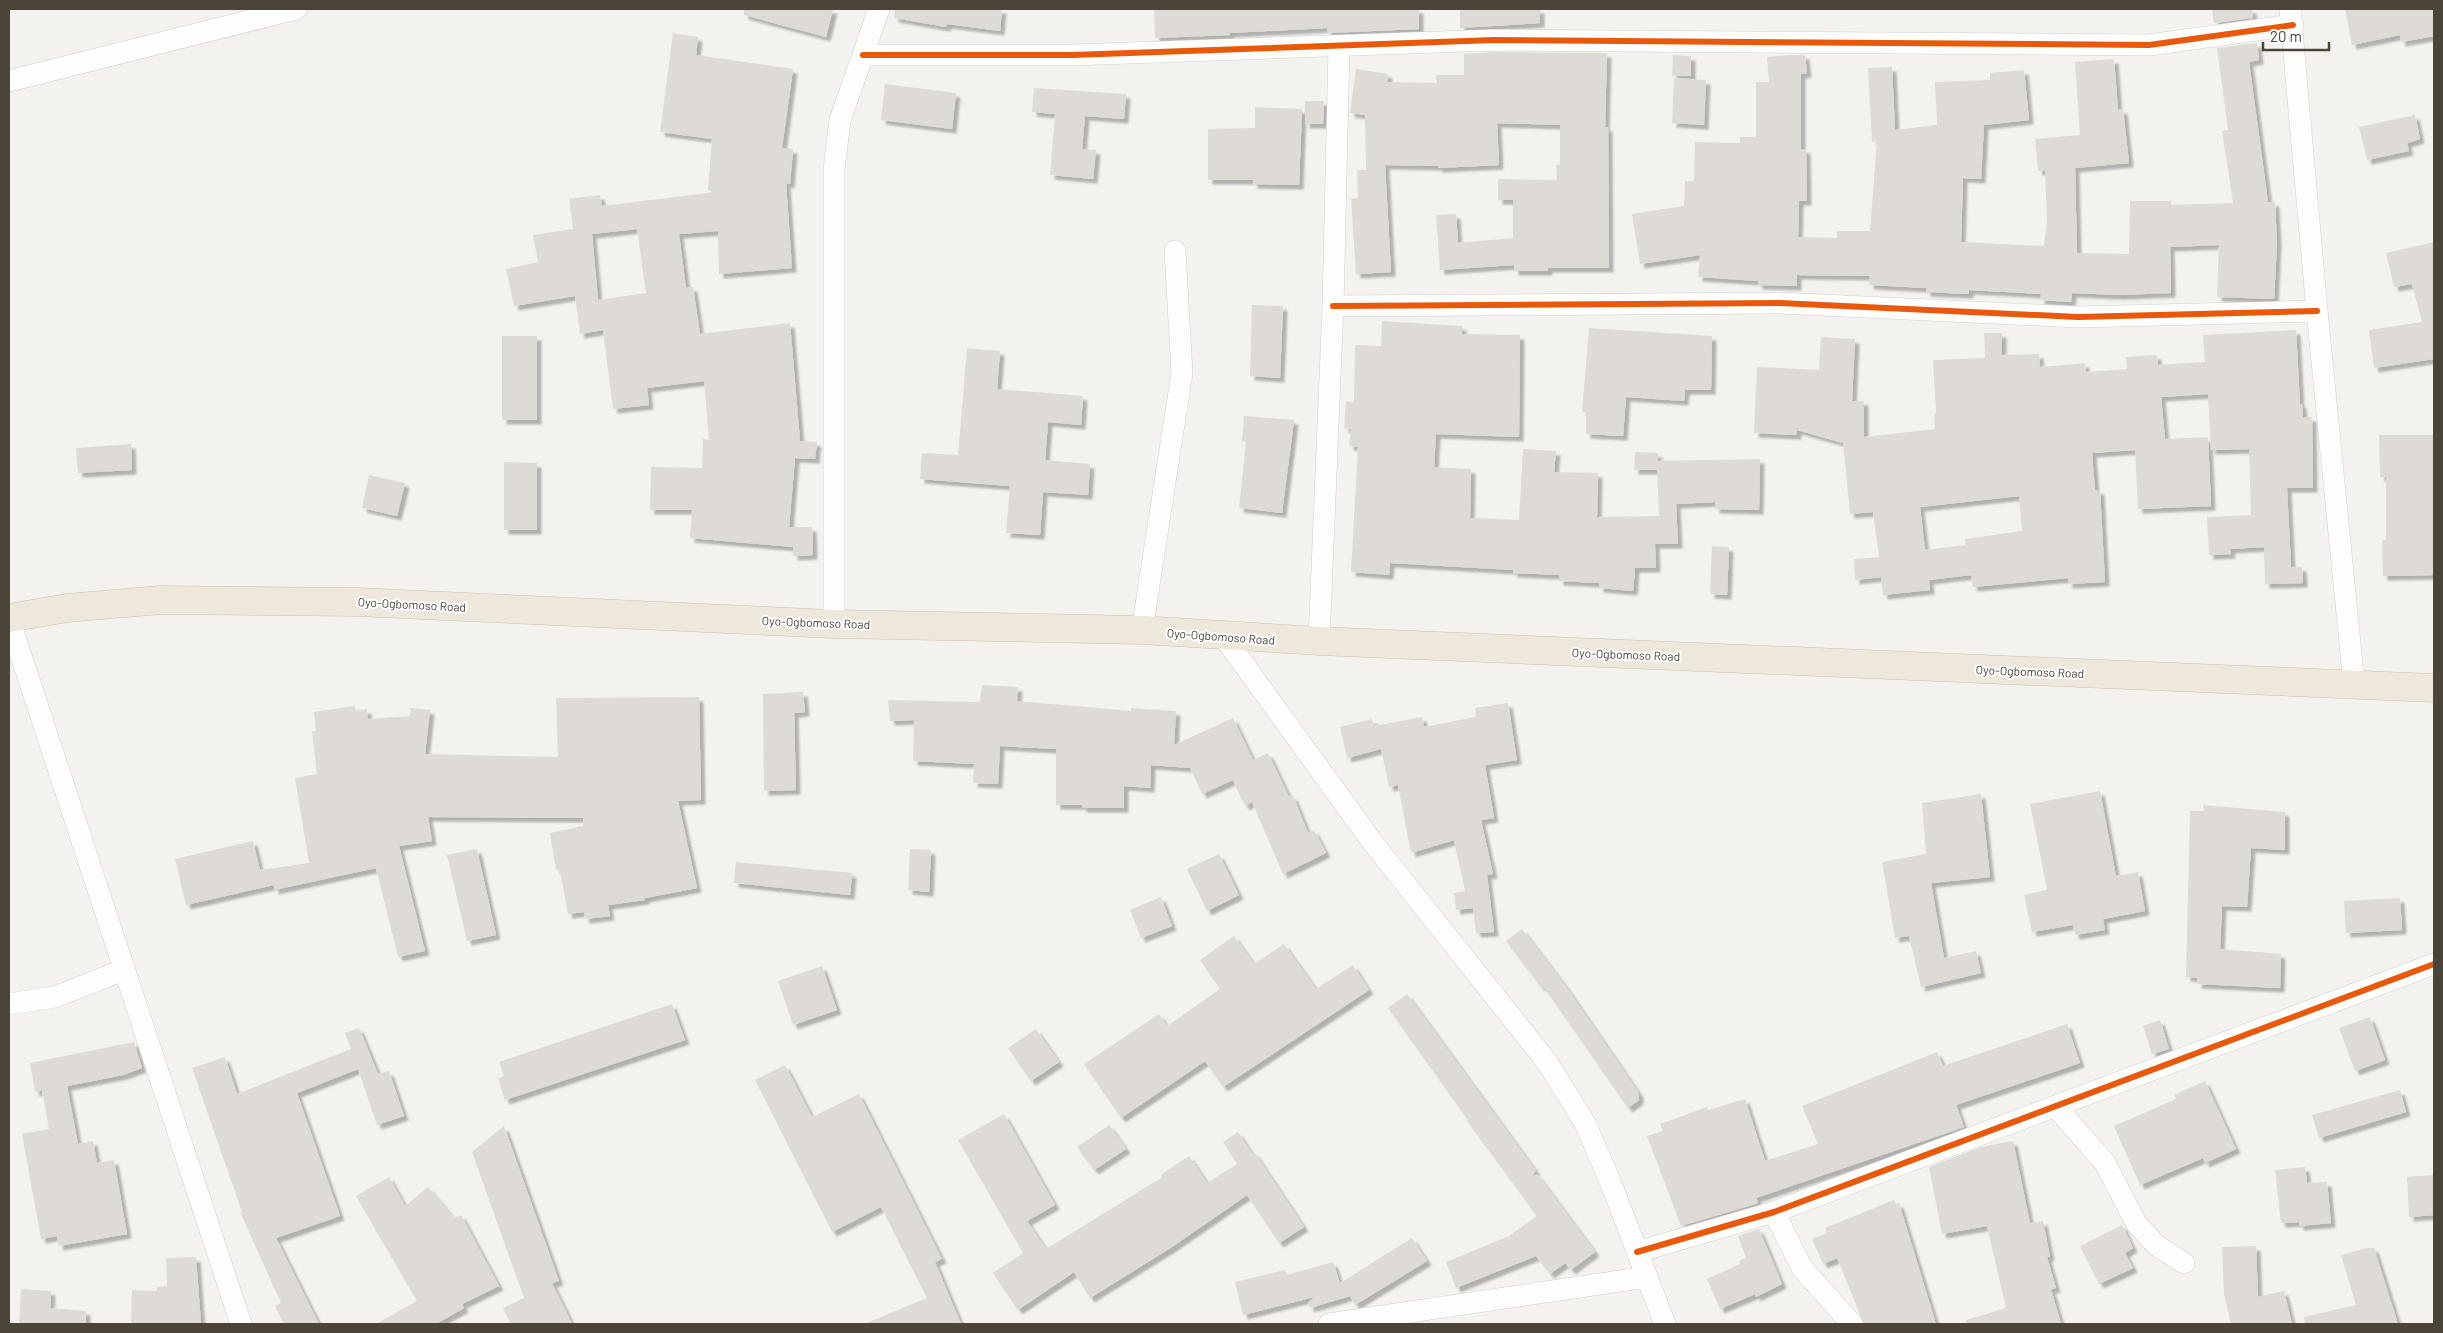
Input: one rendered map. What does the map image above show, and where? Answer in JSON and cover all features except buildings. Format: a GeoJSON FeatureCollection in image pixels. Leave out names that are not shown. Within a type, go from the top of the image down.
{"type":"FeatureCollection","features":[{"type":"Feature","properties":{"kind":"highway","name":"Oyo-Ogbomoso Road"},"geometry":{"type":"LineString","coordinates":[[9,619],[67,608],[161,600],[357,602],[834,624],[1142,630],[1319,642],[2434,688]]}},
{"type":"Feature","properties":{"kind":"street"},"geometry":{"type":"LineString","coordinates":[[9,81],[296,9]]}},
{"type":"Feature","properties":{"kind":"street"},"geometry":{"type":"LineString","coordinates":[[834,624],[834,170],[840,120],[878,9]]}},
{"type":"Feature","properties":{"kind":"street"},"geometry":{"type":"LineString","coordinates":[[863,54],[1072,55],[1494,40],[2149,45],[2291,17],[2317,312],[2354,684]]}},
{"type":"Feature","properties":{"kind":"street"},"geometry":{"type":"LineString","coordinates":[[1319,642],[1333,306],[1339,47]]}},
{"type":"Feature","properties":{"kind":"street"},"geometry":{"type":"LineString","coordinates":[[1142,630],[1182,373],[1175,251]]}},
{"type":"Feature","properties":{"kind":"street"},"geometry":{"type":"LineString","coordinates":[[1333,306],[1780,302],[2078,317],[2317,312]]}},
{"type":"Feature","properties":{"kind":"street"},"geometry":{"type":"LineString","coordinates":[[9,619],[241,1324]]}},
{"type":"Feature","properties":{"kind":"street"},"geometry":{"type":"LineString","coordinates":[[1224,637],[1373,843],[1547,1062],[1584,1122],[1610,1181],[1665,1324]]}},
{"type":"Feature","properties":{"kind":"street"},"geometry":{"type":"LineString","coordinates":[[1637,1252],[1774,1212],[2434,964]]}},
{"type":"Feature","properties":{"kind":"street"},"geometry":{"type":"LineString","coordinates":[[9,1004],[55,996],[123,970]]}},
{"type":"Feature","properties":{"kind":"street"},"geometry":{"type":"LineString","coordinates":[[2056,1107],[2105,1163],[2136,1224],[2156,1245],[2184,1263]]}},
{"type":"Feature","properties":{"kind":"street"},"geometry":{"type":"LineString","coordinates":[[1774,1212],[1802,1268],[1852,1324]]}},
{"type":"Feature","properties":{"kind":"street"},"geometry":{"type":"LineString","coordinates":[[1338,1324],[1647,1277]]}},
{"type":"Feature","properties":{"kind":"cycle path"},"geometry":{"type":"LineString","coordinates":[[863,55],[1072,55],[1494,40],[2149,45],[2293,25]]}},
{"type":"Feature","properties":{"kind":"cycle path"},"geometry":{"type":"LineString","coordinates":[[1333,306],[1780,303],[2078,317],[2317,311]]}},
{"type":"Feature","properties":{"kind":"cycle path"},"geometry":{"type":"LineString","coordinates":[[1637,1252],[1774,1212],[2434,964]]}}]}
